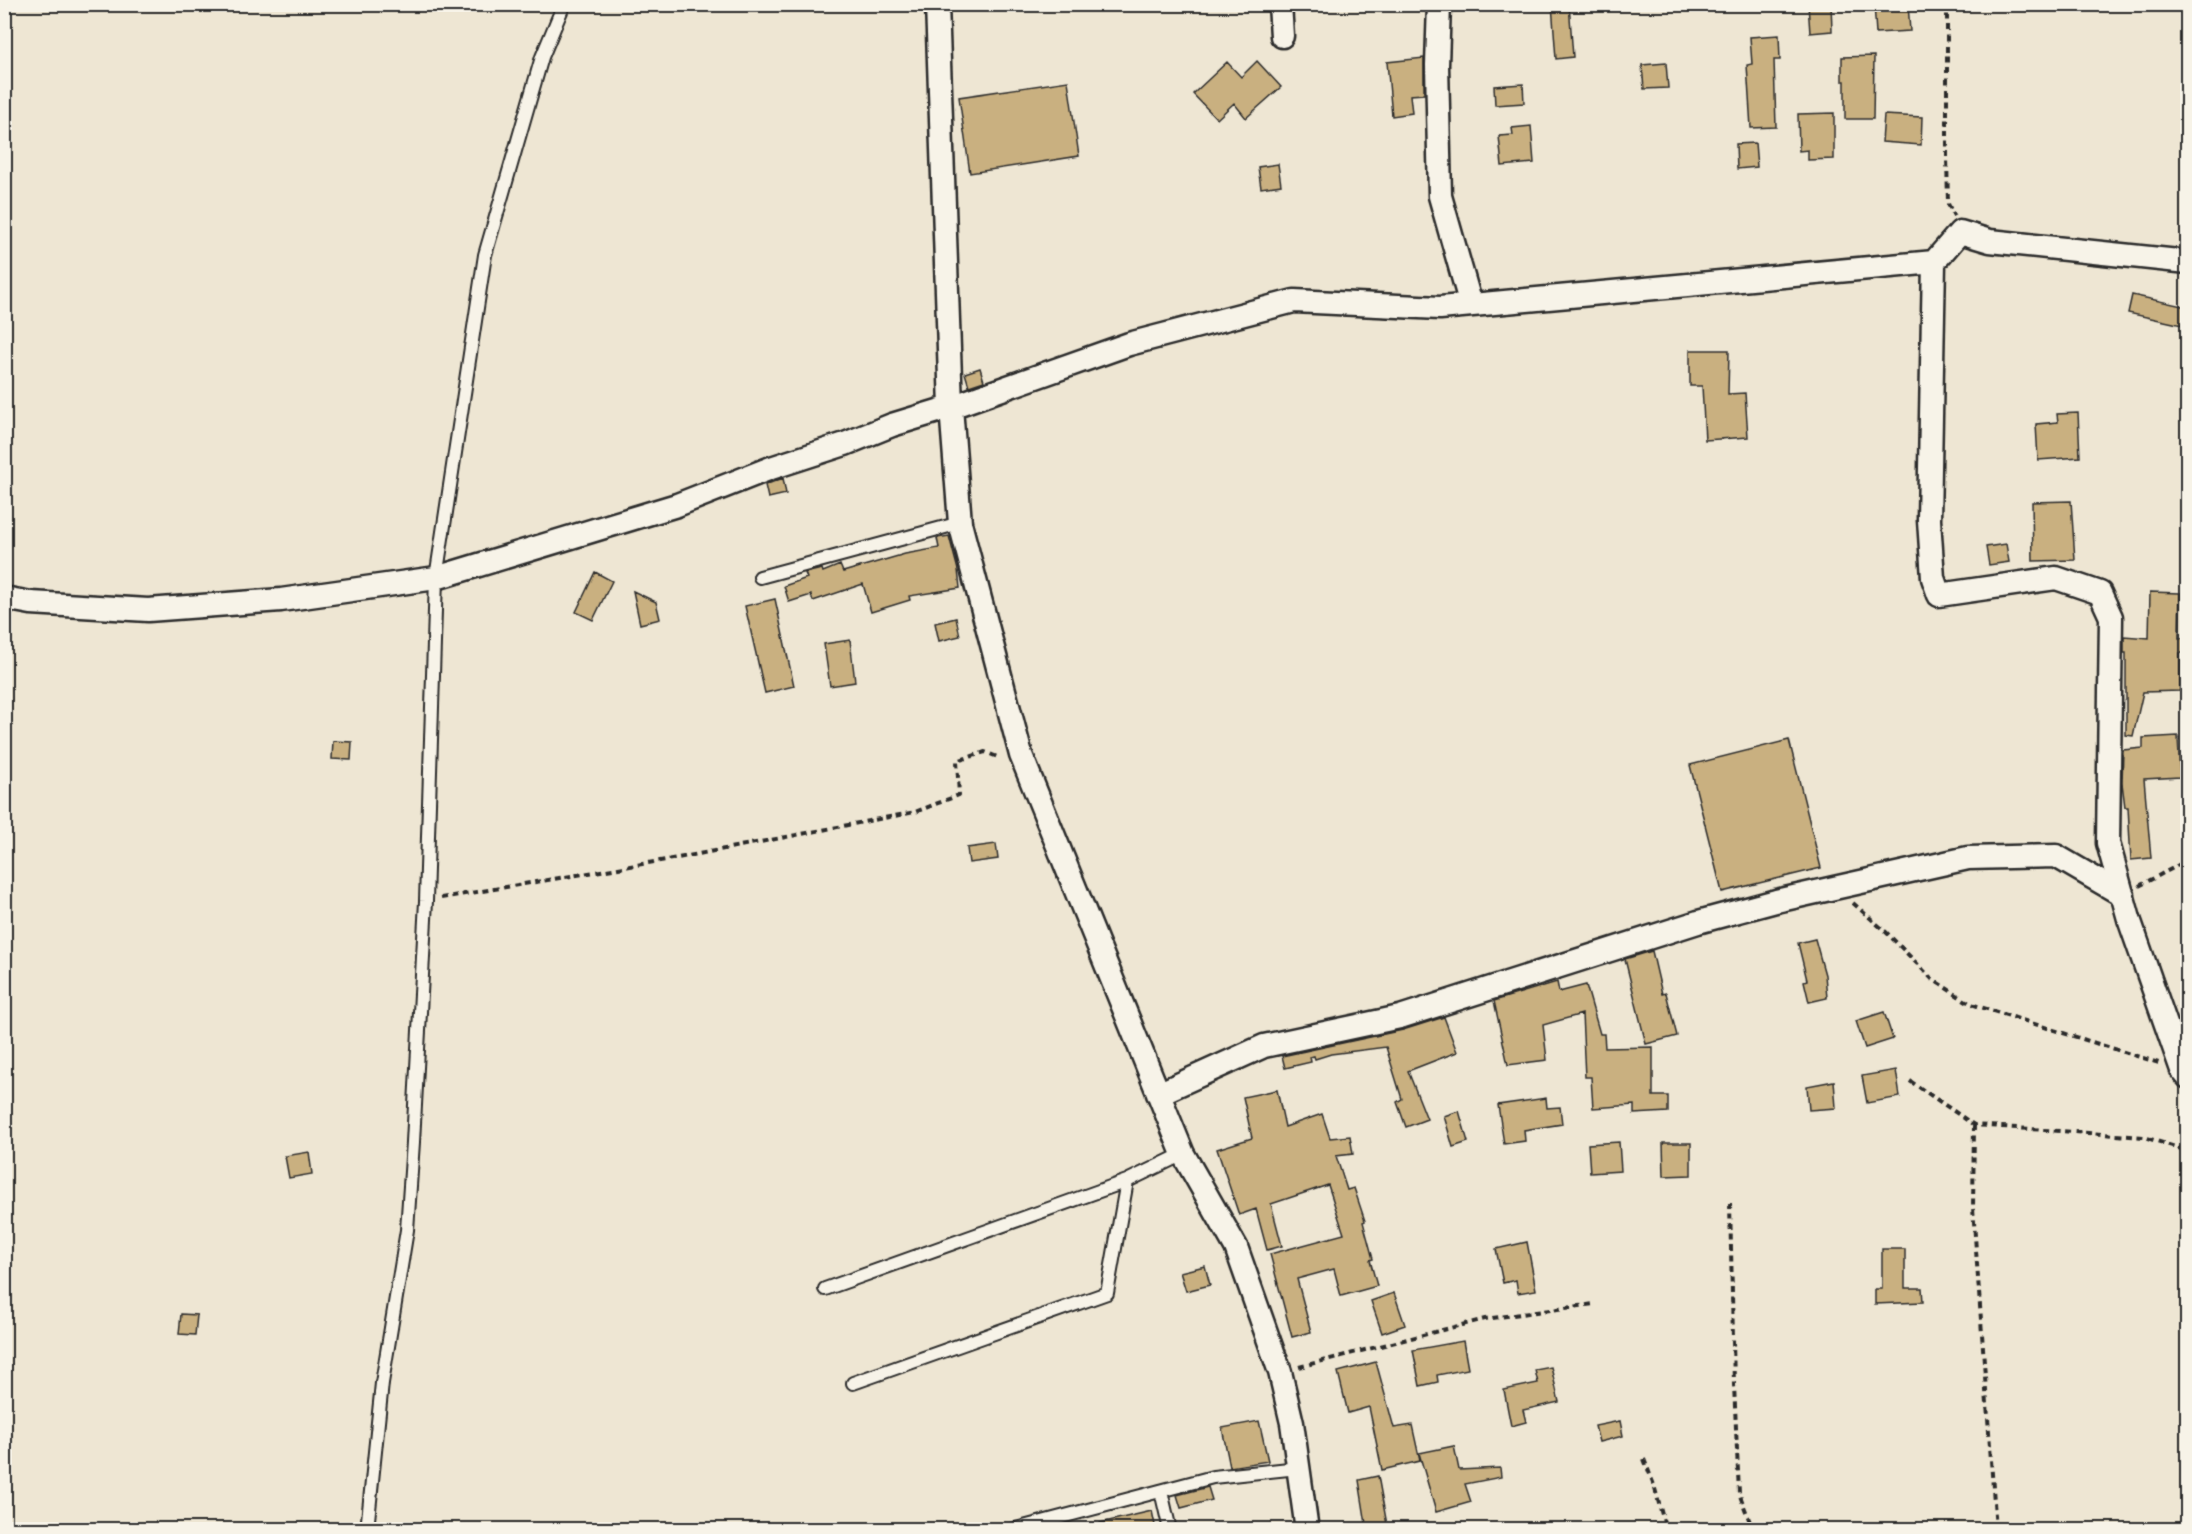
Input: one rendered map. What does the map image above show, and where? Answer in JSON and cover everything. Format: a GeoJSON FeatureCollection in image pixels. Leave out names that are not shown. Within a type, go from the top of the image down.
{"type":"FeatureCollection","features":[{"type":"Feature","properties":{"kind":"street"},"geometry":{"type":"LineString","coordinates":[[937,4],[951,407],[960,523],[1021,755],[1183,1154],[1236,1247],[1280,1372],[1292,1424],[1307,1530]]}},
{"type":"Feature","properties":{"kind":"street"},"geometry":{"type":"LineString","coordinates":[[1280,4],[1282,36]]}},
{"type":"Feature","properties":{"kind":"street"},"geometry":{"type":"LineString","coordinates":[[1439,4],[1437,65],[1440,196],[1471,306]]}},
{"type":"Feature","properties":{"kind":"street"},"geometry":{"type":"LineString","coordinates":[[2185,1074],[2129,919],[2108,843],[2111,617],[2100,593],[2056,578],[1939,595],[1934,579],[1929,520],[1934,262],[1960,232],[1990,241],[2187,262]]}},
{"type":"Feature","properties":{"kind":"street"},"geometry":{"type":"LineString","coordinates":[[4,598],[31,603],[148,610],[280,600],[436,578],[677,505],[771,468],[1129,344],[1294,301],[1440,308],[1934,262]]}},
{"type":"Feature","properties":{"kind":"street"},"geometry":{"type":"LineString","coordinates":[[1158,1094],[1264,1046],[1400,1017],[1698,922],[1834,887],[1968,858],[2056,856],[2123,895]]}},
{"type":"Feature","properties":{"kind":"lane"},"geometry":{"type":"LineString","coordinates":[[367,1530],[382,1383],[407,1230],[426,901],[436,578],[485,255],[542,57],[564,4]]}},
{"type":"Feature","properties":{"kind":"lane"},"geometry":{"type":"LineString","coordinates":[[760,577],[960,523]]}},
{"type":"Feature","properties":{"kind":"lane"},"geometry":{"type":"LineString","coordinates":[[825,1289],[1127,1181],[1183,1154]]}},
{"type":"Feature","properties":{"kind":"lane"},"geometry":{"type":"LineString","coordinates":[[853,1383],[1107,1293],[1127,1181]]}},
{"type":"Feature","properties":{"kind":"lane"},"geometry":{"type":"LineString","coordinates":[[1012,1530],[1213,1477],[1298,1468]]}},
{"type":"Feature","properties":{"kind":"lane"},"geometry":{"type":"LineString","coordinates":[[1161,1491],[1170,1530]]}},
{"type":"Feature","properties":{"kind":"path"},"geometry":{"type":"LineString","coordinates":[[1947,4],[1948,204],[1960,232]]}},
{"type":"Feature","properties":{"kind":"path"},"geometry":{"type":"LineString","coordinates":[[426,901],[678,858],[915,812],[959,795],[957,761],[985,752],[1005,760],[1021,755]]}},
{"type":"Feature","properties":{"kind":"path"},"geometry":{"type":"LineString","coordinates":[[2123,895],[2187,860]]}},
{"type":"Feature","properties":{"kind":"path"},"geometry":{"type":"LineString","coordinates":[[1834,887],[1886,932],[1932,979],[1971,1004],[2185,1074]]}},
{"type":"Feature","properties":{"kind":"path"},"geometry":{"type":"LineString","coordinates":[[1910,1081],[1974,1125],[2144,1137],[2187,1151]]}},
{"type":"Feature","properties":{"kind":"path"},"geometry":{"type":"LineString","coordinates":[[1974,1125],[1973,1208],[1996,1530]]}},
{"type":"Feature","properties":{"kind":"path"},"geometry":{"type":"LineString","coordinates":[[1730,1203],[1739,1493],[1753,1530]]}},
{"type":"Feature","properties":{"kind":"path"},"geometry":{"type":"LineString","coordinates":[[1280,1372],[1485,1319],[1594,1304]]}},
{"type":"Feature","properties":{"kind":"path"},"geometry":{"type":"LineString","coordinates":[[1644,1459],[1654,1485],[1666,1530]]}},
{"type":"Feature","properties":{"kind":"building"},"geometry":{"type":"Polygon","coordinates":[[[1552,4],[1569,4],[1573,57],[1556,59],[1552,4]]]}},
{"type":"Feature","properties":{"kind":"building"},"geometry":{"type":"Polygon","coordinates":[[[1808,4],[1831,4],[1832,31],[1810,33],[1808,4]]]}},
{"type":"Feature","properties":{"kind":"building"},"geometry":{"type":"Polygon","coordinates":[[[1874,4],[1908,4],[1910,31],[1876,33],[1874,4]]]}},
{"type":"Feature","properties":{"kind":"building"},"geometry":{"type":"Polygon","coordinates":[[[1779,35],[1780,60],[1774,60],[1776,127],[1751,128],[1747,65],[1752,64],[1750,37],[1779,35]]]}},
{"type":"Feature","properties":{"kind":"building"},"geometry":{"type":"Polygon","coordinates":[[[1874,56],[1873,119],[1845,119],[1845,81],[1842,81],[1842,57],[1874,56]]]}},
{"type":"Feature","properties":{"kind":"building"},"geometry":{"type":"Polygon","coordinates":[[[1424,58],[1424,94],[1410,95],[1412,113],[1392,116],[1387,62],[1424,58]]]}},
{"type":"Feature","properties":{"kind":"building"},"geometry":{"type":"Polygon","coordinates":[[[1257,61],[1281,87],[1246,118],[1234,103],[1217,119],[1193,94],[1227,62],[1241,77],[1257,61]]]}},
{"type":"Feature","properties":{"kind":"building"},"geometry":{"type":"Polygon","coordinates":[[[1666,63],[1668,88],[1644,89],[1642,65],[1666,63]]]}},
{"type":"Feature","properties":{"kind":"building"},"geometry":{"type":"Polygon","coordinates":[[[1068,81],[1079,156],[970,173],[959,97],[1068,81]]]}},
{"type":"Feature","properties":{"kind":"building"},"geometry":{"type":"Polygon","coordinates":[[[1523,84],[1524,103],[1495,105],[1494,86],[1523,84]]]}},
{"type":"Feature","properties":{"kind":"building"},"geometry":{"type":"Polygon","coordinates":[[[1834,113],[1834,159],[1808,160],[1808,150],[1799,151],[1798,114],[1834,113]]]}},
{"type":"Feature","properties":{"kind":"building"},"geometry":{"type":"Polygon","coordinates":[[[1884,115],[1922,117],[1921,145],[1882,142],[1884,115]]]}},
{"type":"Feature","properties":{"kind":"building"},"geometry":{"type":"Polygon","coordinates":[[[1531,126],[1534,163],[1502,166],[1499,136],[1513,135],[1512,128],[1531,126]]]}},
{"type":"Feature","properties":{"kind":"building"},"geometry":{"type":"Polygon","coordinates":[[[1755,143],[1757,167],[1737,169],[1736,144],[1755,143]]]}},
{"type":"Feature","properties":{"kind":"building"},"geometry":{"type":"Polygon","coordinates":[[[1278,164],[1281,185],[1261,188],[1258,167],[1278,164]]]}},
{"type":"Feature","properties":{"kind":"building"},"geometry":{"type":"Polygon","coordinates":[[[2132,295],[2187,307],[2187,326],[2128,313],[2132,295]]]}},
{"type":"Feature","properties":{"kind":"building"},"geometry":{"type":"Polygon","coordinates":[[[1690,350],[1729,350],[1728,394],[1745,393],[1748,437],[1705,440],[1702,386],[1690,386],[1690,350]]]}},
{"type":"Feature","properties":{"kind":"building"},"geometry":{"type":"Polygon","coordinates":[[[980,368],[984,381],[969,386],[965,373],[980,368]]]}},
{"type":"Feature","properties":{"kind":"building"},"geometry":{"type":"Polygon","coordinates":[[[2078,413],[2080,457],[2038,460],[2036,424],[2058,422],[2057,414],[2078,413]]]}},
{"type":"Feature","properties":{"kind":"building"},"geometry":{"type":"Polygon","coordinates":[[[783,478],[786,494],[768,498],[765,485],[783,478]]]}},
{"type":"Feature","properties":{"kind":"building"},"geometry":{"type":"Polygon","coordinates":[[[2071,501],[2075,560],[2033,561],[2032,502],[2071,501]]]}},
{"type":"Feature","properties":{"kind":"building"},"geometry":{"type":"Polygon","coordinates":[[[949,536],[960,588],[909,596],[910,600],[871,612],[863,584],[813,601],[811,595],[789,602],[784,586],[807,578],[805,573],[822,569],[823,572],[840,565],[843,572],[905,554],[939,548],[937,538],[949,536]]]}},
{"type":"Feature","properties":{"kind":"building"},"geometry":{"type":"Polygon","coordinates":[[[2006,544],[2009,562],[1989,565],[1986,547],[2006,544]]]}},
{"type":"Feature","properties":{"kind":"building"},"geometry":{"type":"Polygon","coordinates":[[[595,572],[612,581],[593,620],[576,612],[595,572]]]}},
{"type":"Feature","properties":{"kind":"building"},"geometry":{"type":"Polygon","coordinates":[[[633,591],[656,602],[660,619],[640,624],[633,591]]]}},
{"type":"Feature","properties":{"kind":"building"},"geometry":{"type":"Polygon","coordinates":[[[2150,592],[2180,593],[2179,638],[2185,638],[2185,653],[2180,653],[2180,691],[2143,692],[2133,736],[2126,735],[2124,636],[2149,638],[2150,592]]]}},
{"type":"Feature","properties":{"kind":"building"},"geometry":{"type":"Polygon","coordinates":[[[775,599],[794,686],[765,693],[745,606],[775,599]]]}},
{"type":"Feature","properties":{"kind":"building"},"geometry":{"type":"Polygon","coordinates":[[[956,618],[960,636],[939,641],[935,623],[956,618]]]}},
{"type":"Feature","properties":{"kind":"building"},"geometry":{"type":"Polygon","coordinates":[[[850,640],[855,682],[830,686],[824,644],[850,640]]]}},
{"type":"Feature","properties":{"kind":"building"},"geometry":{"type":"Polygon","coordinates":[[[2178,736],[2180,777],[2144,779],[2151,858],[2131,860],[2128,807],[2125,807],[2122,783],[2123,750],[2143,748],[2143,738],[2178,736]]]}},
{"type":"Feature","properties":{"kind":"building"},"geometry":{"type":"Polygon","coordinates":[[[1789,740],[1821,868],[1722,892],[1690,765],[1789,740]]]}},
{"type":"Feature","properties":{"kind":"building"},"geometry":{"type":"Polygon","coordinates":[[[333,741],[352,742],[351,760],[332,759],[333,741]]]}},
{"type":"Feature","properties":{"kind":"building"},"geometry":{"type":"Polygon","coordinates":[[[996,844],[998,859],[969,863],[967,848],[996,844]]]}},
{"type":"Feature","properties":{"kind":"building"},"geometry":{"type":"Polygon","coordinates":[[[1815,939],[1825,975],[1827,998],[1809,1002],[1804,981],[1807,980],[1798,943],[1815,939]]]}},
{"type":"Feature","properties":{"kind":"building"},"geometry":{"type":"Polygon","coordinates":[[[1652,951],[1662,994],[1666,993],[1677,1036],[1646,1044],[1625,959],[1652,951]]]}},
{"type":"Feature","properties":{"kind":"building"},"geometry":{"type":"Polygon","coordinates":[[[1557,982],[1559,992],[1586,985],[1600,1034],[1604,1034],[1605,1048],[1653,1047],[1653,1096],[1668,1096],[1668,1112],[1634,1114],[1634,1105],[1593,1108],[1591,1077],[1585,1077],[1582,1014],[1543,1025],[1547,1060],[1508,1065],[1494,1001],[1557,982]]]}},
{"type":"Feature","properties":{"kind":"building"},"geometry":{"type":"Polygon","coordinates":[[[1884,1012],[1893,1039],[1865,1048],[1856,1021],[1884,1012]]]}},
{"type":"Feature","properties":{"kind":"building"},"geometry":{"type":"Polygon","coordinates":[[[1444,1017],[1457,1052],[1408,1071],[1427,1119],[1406,1127],[1397,1102],[1402,1099],[1386,1047],[1331,1054],[1315,1059],[1314,1056],[1310,1057],[1311,1062],[1285,1068],[1282,1056],[1403,1030],[1444,1017]]]}},
{"type":"Feature","properties":{"kind":"building"},"geometry":{"type":"Polygon","coordinates":[[[1896,1070],[1900,1097],[1867,1103],[1862,1076],[1896,1070]]]}},
{"type":"Feature","properties":{"kind":"building"},"geometry":{"type":"Polygon","coordinates":[[[1834,1081],[1836,1108],[1809,1110],[1807,1086],[1834,1081]]]}},
{"type":"Feature","properties":{"kind":"building"},"geometry":{"type":"Polygon","coordinates":[[[1277,1090],[1285,1127],[1322,1114],[1330,1138],[1350,1136],[1353,1154],[1336,1156],[1347,1190],[1354,1188],[1365,1221],[1363,1222],[1373,1259],[1370,1260],[1377,1286],[1341,1296],[1334,1269],[1297,1279],[1311,1332],[1292,1337],[1270,1254],[1344,1234],[1328,1185],[1271,1204],[1282,1246],[1267,1250],[1256,1209],[1239,1215],[1217,1149],[1252,1138],[1243,1097],[1277,1090]]]}},
{"type":"Feature","properties":{"kind":"building"},"geometry":{"type":"Polygon","coordinates":[[[1546,1098],[1547,1108],[1560,1107],[1562,1124],[1524,1130],[1525,1141],[1504,1144],[1498,1105],[1546,1098]]]}},
{"type":"Feature","properties":{"kind":"building"},"geometry":{"type":"Polygon","coordinates":[[[1459,1111],[1468,1142],[1453,1147],[1444,1116],[1459,1111]]]}},
{"type":"Feature","properties":{"kind":"building"},"geometry":{"type":"Polygon","coordinates":[[[1619,1142],[1621,1171],[1590,1173],[1588,1144],[1619,1142]]]}},
{"type":"Feature","properties":{"kind":"building"},"geometry":{"type":"Polygon","coordinates":[[[1663,1143],[1691,1143],[1691,1175],[1664,1176],[1663,1143]]]}},
{"type":"Feature","properties":{"kind":"building"},"geometry":{"type":"Polygon","coordinates":[[[309,1152],[312,1174],[289,1178],[285,1156],[309,1152]]]}},
{"type":"Feature","properties":{"kind":"building"},"geometry":{"type":"Polygon","coordinates":[[[1527,1242],[1536,1290],[1518,1293],[1516,1280],[1503,1283],[1496,1249],[1527,1242]]]}},
{"type":"Feature","properties":{"kind":"building"},"geometry":{"type":"Polygon","coordinates":[[[1882,1249],[1905,1249],[1905,1288],[1922,1288],[1923,1302],[1875,1304],[1875,1289],[1882,1289],[1882,1249]]]}},
{"type":"Feature","properties":{"kind":"building"},"geometry":{"type":"Polygon","coordinates":[[[1205,1266],[1210,1285],[1186,1291],[1180,1272],[1205,1266]]]}},
{"type":"Feature","properties":{"kind":"building"},"geometry":{"type":"Polygon","coordinates":[[[1394,1293],[1405,1325],[1382,1333],[1371,1301],[1394,1293]]]}},
{"type":"Feature","properties":{"kind":"building"},"geometry":{"type":"Polygon","coordinates":[[[181,1314],[197,1315],[195,1335],[179,1334],[181,1314]]]}},
{"type":"Feature","properties":{"kind":"building"},"geometry":{"type":"Polygon","coordinates":[[[1463,1341],[1468,1369],[1437,1375],[1438,1382],[1420,1386],[1413,1350],[1463,1341]]]}},
{"type":"Feature","properties":{"kind":"building"},"geometry":{"type":"Polygon","coordinates":[[[1376,1362],[1394,1428],[1412,1425],[1420,1461],[1382,1470],[1369,1407],[1348,1413],[1338,1372],[1376,1362]]]}},
{"type":"Feature","properties":{"kind":"building"},"geometry":{"type":"Polygon","coordinates":[[[1551,1367],[1559,1402],[1523,1410],[1526,1422],[1511,1426],[1504,1390],[1538,1383],[1535,1370],[1551,1367]]]}},
{"type":"Feature","properties":{"kind":"building"},"geometry":{"type":"Polygon","coordinates":[[[1259,1421],[1268,1461],[1230,1467],[1222,1428],[1259,1421]]]}},
{"type":"Feature","properties":{"kind":"building"},"geometry":{"type":"Polygon","coordinates":[[[1620,1421],[1623,1436],[1599,1442],[1595,1426],[1620,1421]]]}},
{"type":"Feature","properties":{"kind":"building"},"geometry":{"type":"Polygon","coordinates":[[[1454,1446],[1459,1470],[1500,1468],[1501,1477],[1465,1484],[1471,1502],[1436,1512],[1419,1453],[1454,1446]]]}},
{"type":"Feature","properties":{"kind":"building"},"geometry":{"type":"Polygon","coordinates":[[[1378,1476],[1388,1530],[1367,1530],[1359,1480],[1378,1476]]]}},
{"type":"Feature","properties":{"kind":"building"},"geometry":{"type":"Polygon","coordinates":[[[1208,1487],[1212,1500],[1181,1508],[1177,1495],[1208,1487]]]}},
{"type":"Feature","properties":{"kind":"building"},"geometry":{"type":"Polygon","coordinates":[[[1152,1511],[1156,1530],[1101,1530],[1100,1523],[1152,1511]]]}}]}
